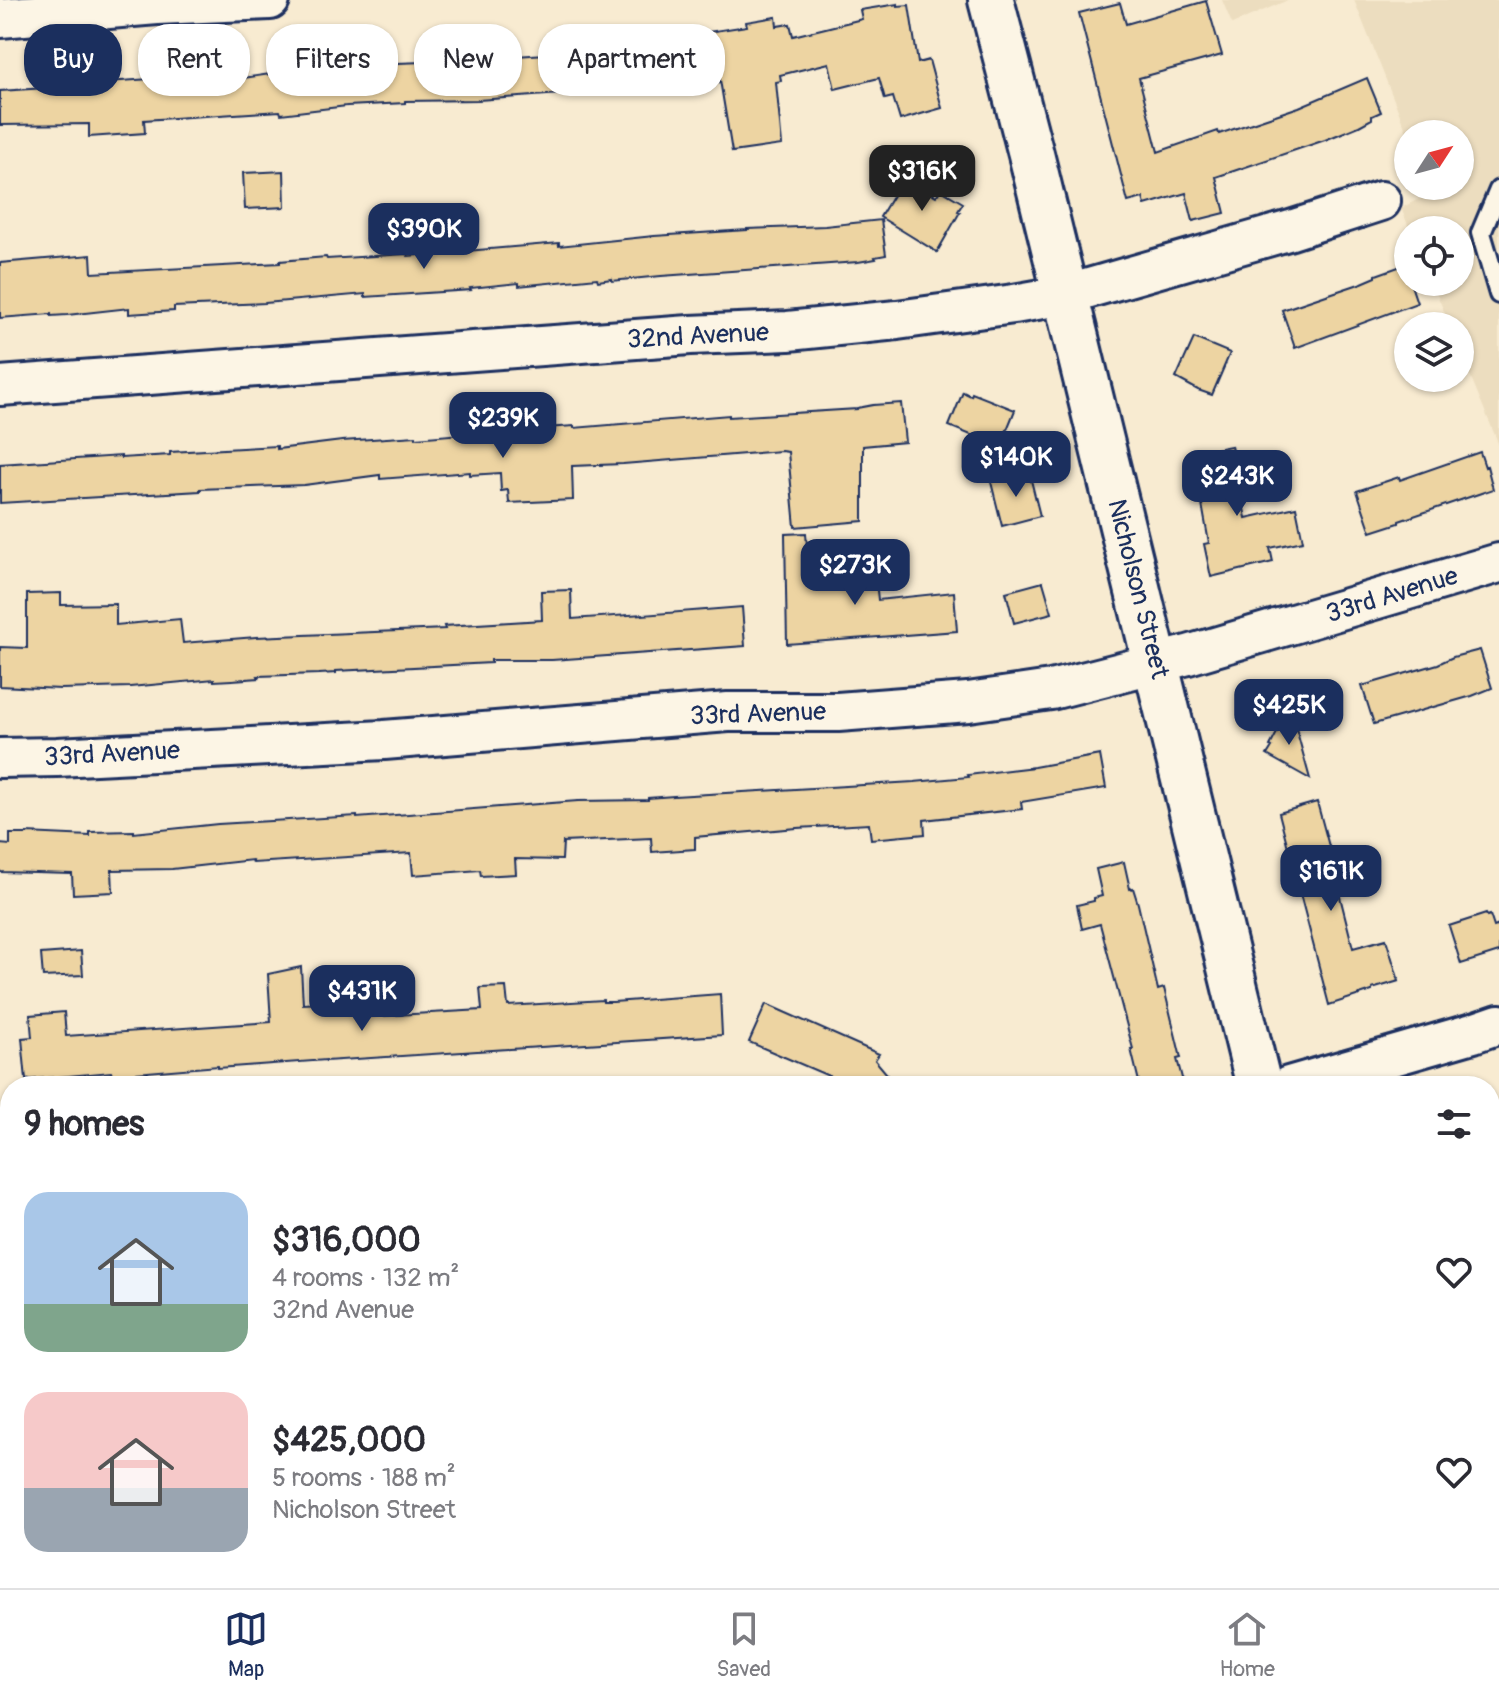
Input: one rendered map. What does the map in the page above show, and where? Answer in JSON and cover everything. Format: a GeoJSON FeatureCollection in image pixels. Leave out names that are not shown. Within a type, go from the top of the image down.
{"type":"FeatureCollection","features":[{"type":"Feature","properties":{"kind":"street"},"geometry":{"type":"LineString","coordinates":[[0,18],[157,3],[270,0]]}},
{"type":"Feature","properties":{"kind":"street","name":"Nicholson Street"},"geometry":{"type":"LineString","coordinates":[[991,0],[1257,1076]]}},
{"type":"Feature","properties":{"kind":"street","name":"32nd Avenue"},"geometry":{"type":"LineString","coordinates":[[0,386],[690,335],[788,331],[955,313],[1065,295],[1381,201]]}},
{"type":"Feature","properties":{"kind":"street","name":"33rd Avenue"},"geometry":{"type":"LineString","coordinates":[[0,758],[384,740],[728,712],[838,712],[968,702],[1051,690],[1157,663],[1499,563]]}},
{"type":"Feature","properties":{"kind":"street"},"geometry":{"type":"LineString","coordinates":[[1324,1076],[1499,1024]]}},
{"type":"Feature","properties":{"kind":"lane"},"geometry":{"type":"LineString","coordinates":[[1499,190],[1481,233],[1499,294]]}},
{"type":"Feature","properties":{"kind":"shaded area"},"geometry":{"type":"Polygon","coordinates":[[[1222,0],[1288,0],[1232,24],[1222,0]]]}},
{"type":"Feature","properties":{"kind":"shaded area"},"geometry":{"type":"Polygon","coordinates":[[[1354,0],[1499,0],[1499,445],[1474,385],[1474,312],[1444,312],[1438,296],[1474,296],[1474,216],[1404,216],[1401,208],[1417,200],[1474,200],[1474,120],[1402,120],[1354,0]]]}},
{"type":"Feature","properties":{"kind":"building"},"geometry":{"type":"Polygon","coordinates":[[[1206,1],[1222,55],[1139,78],[1158,152],[1299,107],[1367,78],[1381,112],[1359,126],[1325,140],[1216,177],[1225,213],[1193,221],[1186,193],[1145,205],[1143,198],[1128,202],[1079,13],[1120,3],[1126,24],[1206,1]]]}},
{"type":"Feature","properties":{"kind":"building"},"geometry":{"type":"Polygon","coordinates":[[[909,5],[918,63],[929,60],[942,108],[900,120],[893,97],[885,99],[879,78],[835,89],[829,63],[780,75],[781,81],[776,82],[782,145],[732,152],[723,96],[725,29],[776,17],[777,26],[790,24],[793,36],[862,19],[860,10],[909,5]]]}},
{"type":"Feature","properties":{"kind":"building"},"geometry":{"type":"Polygon","coordinates":[[[538,55],[538,96],[405,101],[281,114],[280,111],[144,120],[145,133],[89,137],[89,124],[0,125],[0,91],[24,89],[24,96],[122,96],[122,81],[138,80],[138,96],[250,96],[250,77],[266,75],[266,96],[398,96],[398,63],[414,62],[414,96],[522,96],[522,56],[538,55]]]}},
{"type":"Feature","properties":{"kind":"building"},"geometry":{"type":"Polygon","coordinates":[[[284,171],[285,207],[245,209],[243,173],[284,171]]]}},
{"type":"Feature","properties":{"kind":"building"},"geometry":{"type":"Polygon","coordinates":[[[904,177],[936,196],[941,190],[963,203],[937,252],[880,217],[904,177]]]}},
{"type":"Feature","properties":{"kind":"building"},"geometry":{"type":"Polygon","coordinates":[[[881,220],[886,255],[858,262],[612,281],[598,281],[597,278],[519,286],[519,283],[471,290],[174,307],[174,311],[129,314],[129,308],[0,318],[0,263],[91,255],[92,273],[280,263],[326,257],[408,256],[559,243],[559,246],[881,220]]]}},
{"type":"Feature","properties":{"kind":"building"},"geometry":{"type":"Polygon","coordinates":[[[1394,269],[1394,296],[1415,296],[1417,303],[1295,348],[1282,310],[1362,283],[1394,269]]]}},
{"type":"Feature","properties":{"kind":"building"},"geometry":{"type":"Polygon","coordinates":[[[1194,338],[1230,353],[1212,395],[1176,378],[1194,338]]]}},
{"type":"Feature","properties":{"kind":"building"},"geometry":{"type":"Polygon","coordinates":[[[963,392],[1015,410],[1000,447],[949,426],[963,392]]]}},
{"type":"Feature","properties":{"kind":"building"},"geometry":{"type":"Polygon","coordinates":[[[901,403],[905,442],[863,446],[863,521],[795,527],[788,452],[781,451],[572,466],[573,500],[509,503],[508,490],[501,491],[500,473],[470,475],[470,472],[380,479],[380,475],[304,485],[0,503],[0,464],[277,446],[277,449],[342,441],[496,431],[496,435],[546,431],[545,428],[857,409],[901,403]]]}},
{"type":"Feature","properties":{"kind":"building"},"geometry":{"type":"Polygon","coordinates":[[[1231,446],[1246,518],[1296,507],[1303,541],[1270,548],[1273,562],[1211,577],[1204,544],[1209,543],[1190,454],[1231,446]]]}},
{"type":"Feature","properties":{"kind":"building"},"geometry":{"type":"Polygon","coordinates":[[[1480,452],[1493,489],[1371,532],[1357,491],[1399,477],[1400,480],[1480,452]]]}},
{"type":"Feature","properties":{"kind":"building"},"geometry":{"type":"Polygon","coordinates":[[[1029,472],[1040,516],[1002,526],[991,482],[1029,472]]]}},
{"type":"Feature","properties":{"kind":"building"},"geometry":{"type":"Polygon","coordinates":[[[806,533],[810,586],[876,581],[878,600],[954,592],[957,631],[787,644],[785,534],[806,533]]]}},
{"type":"Feature","properties":{"kind":"building"},"geometry":{"type":"Polygon","coordinates":[[[1043,582],[1052,613],[1014,623],[1006,592],[1043,582]]]}},
{"type":"Feature","properties":{"kind":"building"},"geometry":{"type":"Polygon","coordinates":[[[571,590],[572,619],[742,607],[745,646],[552,660],[491,660],[491,663],[258,676],[130,687],[61,689],[0,686],[0,647],[27,648],[27,594],[61,593],[61,605],[116,604],[116,625],[180,619],[183,643],[445,629],[444,626],[542,620],[541,591],[571,590]]]}},
{"type":"Feature","properties":{"kind":"building"},"geometry":{"type":"Polygon","coordinates":[[[1480,650],[1492,688],[1374,724],[1362,686],[1480,650]]]}},
{"type":"Feature","properties":{"kind":"building"},"geometry":{"type":"Polygon","coordinates":[[[1290,708],[1310,779],[1267,755],[1290,708]]]}},
{"type":"Feature","properties":{"kind":"building"},"geometry":{"type":"Polygon","coordinates":[[[1100,755],[1106,788],[1021,802],[1022,809],[924,820],[925,834],[871,839],[869,824],[797,828],[695,837],[695,849],[652,852],[651,838],[563,842],[562,860],[515,859],[516,874],[481,876],[480,870],[413,875],[411,853],[253,863],[252,860],[172,869],[112,870],[113,892],[73,894],[72,874],[0,872],[0,844],[10,845],[10,834],[90,836],[90,832],[134,833],[218,824],[914,782],[969,777],[1100,755]]]}},
{"type":"Feature","properties":{"kind":"building"},"geometry":{"type":"Polygon","coordinates":[[[1317,802],[1353,948],[1386,939],[1399,981],[1329,1005],[1279,813],[1317,802]]]}},
{"type":"Feature","properties":{"kind":"building"},"geometry":{"type":"Polygon","coordinates":[[[1124,862],[1130,889],[1133,888],[1138,904],[1158,990],[1164,988],[1181,1058],[1177,1059],[1181,1076],[1138,1076],[1100,924],[1082,929],[1077,905],[1102,896],[1096,869],[1124,862]]]}},
{"type":"Feature","properties":{"kind":"building"},"geometry":{"type":"Polygon","coordinates":[[[1490,915],[1494,927],[1499,925],[1499,952],[1461,964],[1449,926],[1490,915]]]}},
{"type":"Feature","properties":{"kind":"building"},"geometry":{"type":"Polygon","coordinates":[[[81,951],[83,975],[43,977],[41,954],[81,951]]]}},
{"type":"Feature","properties":{"kind":"building"},"geometry":{"type":"Polygon","coordinates":[[[301,967],[303,1004],[361,1001],[362,1017],[482,1010],[480,988],[506,987],[508,1006],[720,994],[722,1035],[112,1075],[111,1072],[26,1076],[22,1038],[32,1037],[30,1015],[64,1012],[66,1036],[271,1022],[268,974],[301,967]]]}},
{"type":"Feature","properties":{"kind":"building"},"geometry":{"type":"Polygon","coordinates":[[[766,1004],[879,1054],[875,1060],[889,1076],[829,1076],[749,1042],[766,1004]]]}}]}
